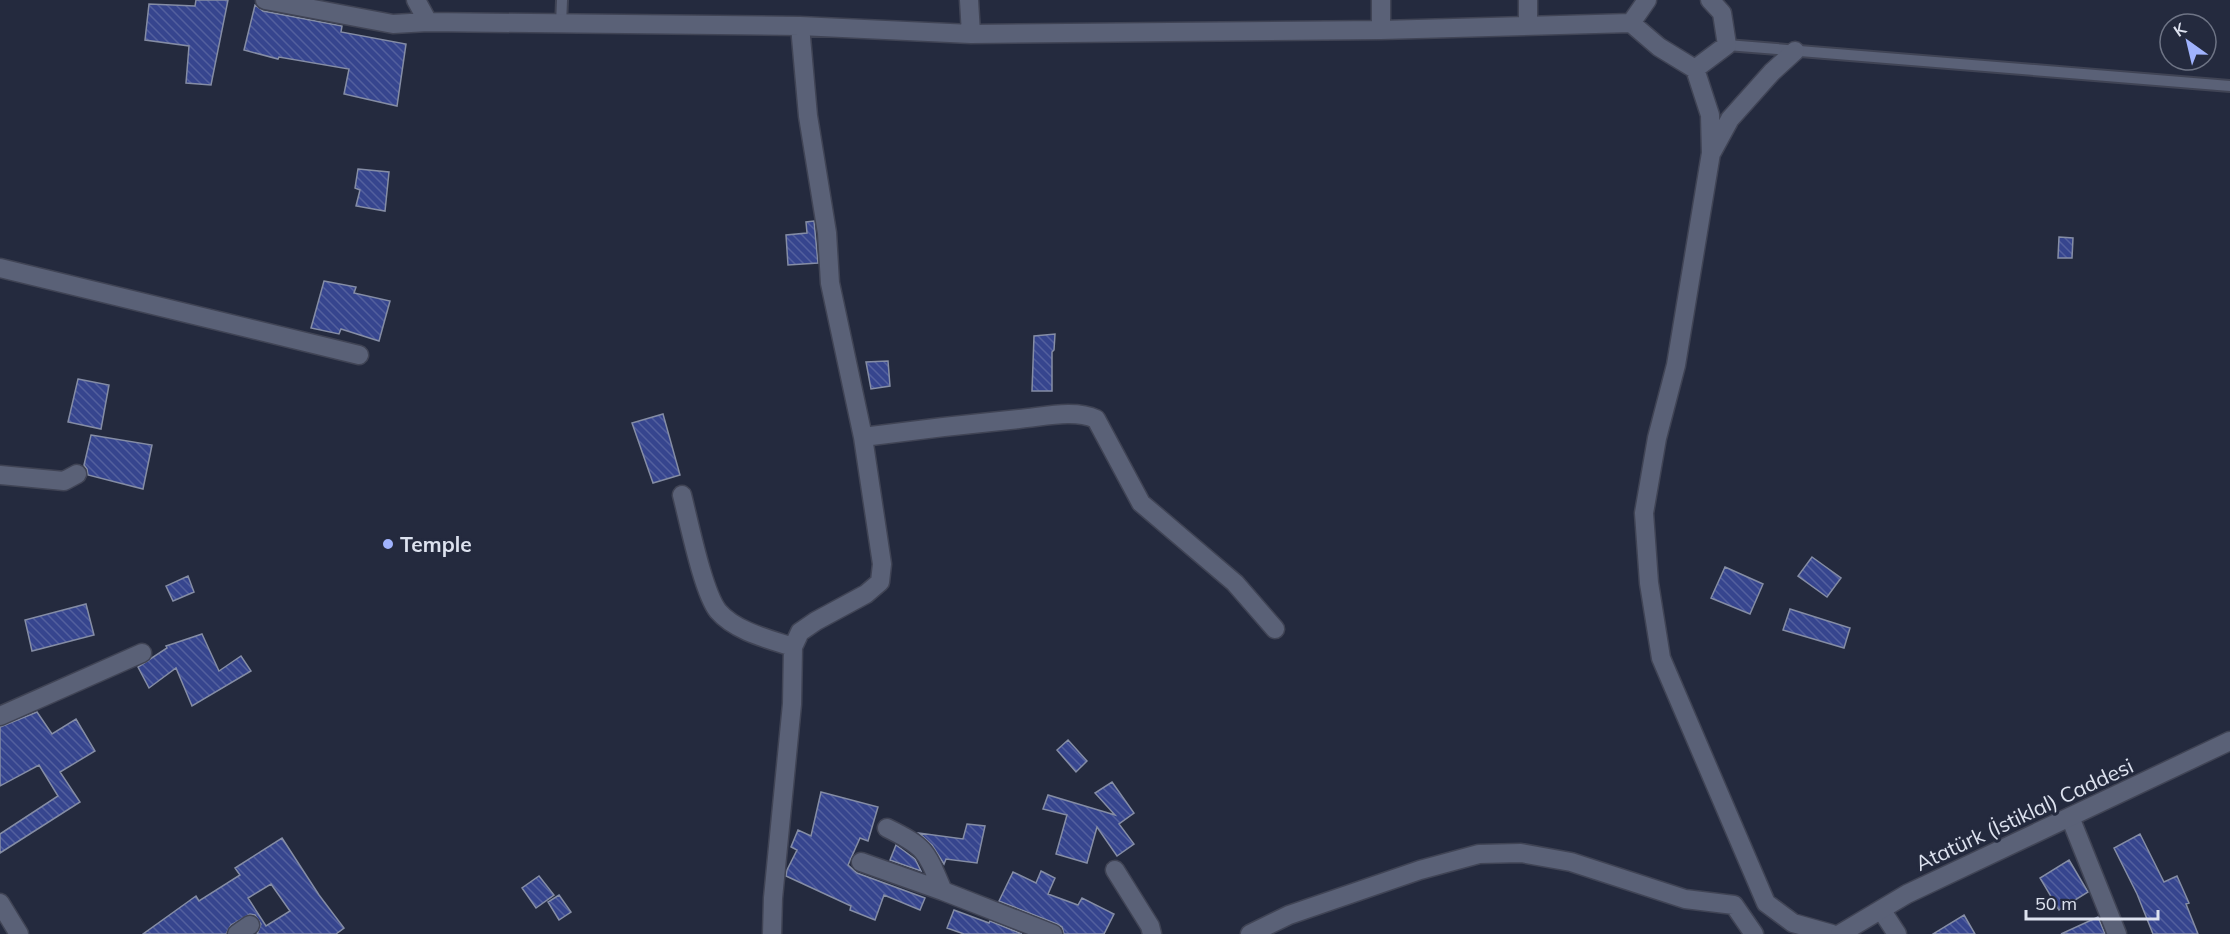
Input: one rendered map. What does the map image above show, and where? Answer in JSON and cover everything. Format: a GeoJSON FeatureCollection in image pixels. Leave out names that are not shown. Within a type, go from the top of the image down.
{"type":"FeatureCollection","features":[{"type":"Feature","properties":{"kind":"street"},"geometry":{"type":"LineString","coordinates":[[265,0],[393,24],[428,22],[800,26],[971,34],[1380,30],[1631,23],[1659,47],[1695,69],[1710,115],[1711,153],[1676,365],[1657,438],[1644,513],[1649,583],[1661,658],[1747,864],[1766,903],[1793,923],[1832,934]]}},
{"type":"Feature","properties":{"kind":"street"},"geometry":{"type":"LineString","coordinates":[[416,0],[428,22]]}},
{"type":"Feature","properties":{"kind":"street"},"geometry":{"type":"LineString","coordinates":[[969,0],[971,34]]}},
{"type":"Feature","properties":{"kind":"street"},"geometry":{"type":"LineString","coordinates":[[1380,30],[1381,0]]}},
{"type":"Feature","properties":{"kind":"street"},"geometry":{"type":"LineString","coordinates":[[1528,0],[1528,26]]}},
{"type":"Feature","properties":{"kind":"street"},"geometry":{"type":"LineString","coordinates":[[1631,23],[1647,0]]}},
{"type":"Feature","properties":{"kind":"street"},"geometry":{"type":"LineString","coordinates":[[1695,69],[1726,45],[1722,13],[1710,0]]}},
{"type":"Feature","properties":{"kind":"street"},"geometry":{"type":"LineString","coordinates":[[772,934],[773,898],[792,704],[793,647],[800,632],[866,594],[880,582],[882,564],[863,437],[830,283],[827,233],[808,116],[800,26]]}},
{"type":"Feature","properties":{"kind":"street"},"geometry":{"type":"LineString","coordinates":[[1711,153],[1730,119],[1772,72],[1795,51]]}},
{"type":"Feature","properties":{"kind":"street"},"geometry":{"type":"LineString","coordinates":[[0,268],[359,354]]}},
{"type":"Feature","properties":{"kind":"street"},"geometry":{"type":"LineString","coordinates":[[863,437],[951,425],[1047,416],[1085,414],[1096,419],[1141,503],[1235,583],[1275,628]]}},
{"type":"Feature","properties":{"kind":"street"},"geometry":{"type":"LineString","coordinates":[[0,474],[64,481],[77,474]]}},
{"type":"Feature","properties":{"kind":"street"},"geometry":{"type":"LineString","coordinates":[[682,495],[706,586],[718,610],[738,627],[793,647]]}},
{"type":"Feature","properties":{"kind":"street"},"geometry":{"type":"LineString","coordinates":[[0,716],[142,653]]}},
{"type":"Feature","properties":{"kind":"street","name":"Atatürk (İstiklal) Caddesi"},"geometry":{"type":"LineString","coordinates":[[1840,934],[1907,894],[2230,741]]}},
{"type":"Feature","properties":{"kind":"street"},"geometry":{"type":"LineString","coordinates":[[2070,817],[2117,934]]}},
{"type":"Feature","properties":{"kind":"street"},"geometry":{"type":"LineString","coordinates":[[886,828],[914,841],[928,855],[943,891]]}},
{"type":"Feature","properties":{"kind":"street"},"geometry":{"type":"LineString","coordinates":[[1250,934],[1289,915],[1420,870],[1479,854],[1521,853],[1571,862],[1685,899],[1734,905],[1754,934]]}},
{"type":"Feature","properties":{"kind":"street"},"geometry":{"type":"LineString","coordinates":[[861,862],[1053,934]]}},
{"type":"Feature","properties":{"kind":"street"},"geometry":{"type":"LineString","coordinates":[[1115,870],[1150,926],[1152,934]]}},
{"type":"Feature","properties":{"kind":"street"},"geometry":{"type":"LineString","coordinates":[[0,903],[19,934]]}},
{"type":"Feature","properties":{"kind":"street"},"geometry":{"type":"LineString","coordinates":[[1882,911],[1898,934]]}},
{"type":"Feature","properties":{"kind":"lane"},"geometry":{"type":"LineString","coordinates":[[561,25],[562,0]]}},
{"type":"Feature","properties":{"kind":"lane"},"geometry":{"type":"LineString","coordinates":[[1726,45],[2230,86]]}},
{"type":"Feature","properties":{"kind":"building"},"geometry":{"type":"Polygon","coordinates":[[[196,0],[228,0],[211,85],[186,83],[189,46],[145,40],[149,4],[195,6],[196,0]]]}},
{"type":"Feature","properties":{"kind":"building"},"geometry":{"type":"Polygon","coordinates":[[[255,5],[263,11],[342,26],[341,32],[406,44],[397,106],[344,94],[349,69],[279,57],[278,59],[244,50],[255,5]]]}},
{"type":"Feature","properties":{"kind":"building"},"geometry":{"type":"Polygon","coordinates":[[[358,169],[389,172],[385,211],[356,206],[360,190],[355,188],[358,169]]]}},
{"type":"Feature","properties":{"kind":"building"},"geometry":{"type":"Polygon","coordinates":[[[814,221],[818,263],[788,265],[786,235],[807,233],[806,222],[814,221]]]}},
{"type":"Feature","properties":{"kind":"building"},"geometry":{"type":"Polygon","coordinates":[[[2059,237],[2073,238],[2072,258],[2058,258],[2059,237]]]}},
{"type":"Feature","properties":{"kind":"building"},"geometry":{"type":"Polygon","coordinates":[[[324,281],[356,287],[354,293],[390,301],[379,341],[341,329],[339,334],[311,328],[324,281]]]}},
{"type":"Feature","properties":{"kind":"building"},"geometry":{"type":"Polygon","coordinates":[[[1055,334],[1052,352],[1052,391],[1032,391],[1034,336],[1055,334]]]}},
{"type":"Feature","properties":{"kind":"building"},"geometry":{"type":"Polygon","coordinates":[[[888,361],[890,386],[871,389],[866,362],[888,361]]]}},
{"type":"Feature","properties":{"kind":"building"},"geometry":{"type":"Polygon","coordinates":[[[78,379],[109,385],[101,429],[68,422],[78,379]]]}},
{"type":"Feature","properties":{"kind":"building"},"geometry":{"type":"Polygon","coordinates":[[[663,414],[680,475],[653,483],[632,423],[663,414]]]}},
{"type":"Feature","properties":{"kind":"building"},"geometry":{"type":"Polygon","coordinates":[[[91,435],[152,445],[143,489],[88,475],[84,465],[91,435]]]}},
{"type":"Feature","properties":{"kind":"building"},"geometry":{"type":"Polygon","coordinates":[[[1812,557],[1841,578],[1827,597],[1798,576],[1812,557]]]}},
{"type":"Feature","properties":{"kind":"building"},"geometry":{"type":"Polygon","coordinates":[[[1725,567],[1763,584],[1750,614],[1711,598],[1725,567]]]}},
{"type":"Feature","properties":{"kind":"building"},"geometry":{"type":"Polygon","coordinates":[[[188,576],[194,592],[173,601],[166,586],[188,576]]]}},
{"type":"Feature","properties":{"kind":"building"},"geometry":{"type":"Polygon","coordinates":[[[86,604],[94,635],[32,651],[25,620],[86,604]]]}},
{"type":"Feature","properties":{"kind":"building"},"geometry":{"type":"Polygon","coordinates":[[[1790,609],[1850,628],[1844,648],[1783,630],[1790,609]]]}},
{"type":"Feature","properties":{"kind":"building"},"geometry":{"type":"Polygon","coordinates":[[[202,634],[219,671],[241,656],[251,671],[192,706],[176,668],[149,688],[138,667],[167,648],[166,646],[202,634]]]}},
{"type":"Feature","properties":{"kind":"building"},"geometry":{"type":"Polygon","coordinates":[[[37,712],[52,734],[76,719],[95,751],[60,772],[80,802],[0,853],[0,834],[58,796],[39,765],[0,786],[0,727],[37,712]]]}},
{"type":"Feature","properties":{"kind":"building"},"geometry":{"type":"Polygon","coordinates":[[[1068,740],[1087,761],[1076,772],[1057,750],[1068,740]]]}},
{"type":"Feature","properties":{"kind":"building"},"geometry":{"type":"Polygon","coordinates":[[[1112,782],[1134,813],[1119,824],[1134,844],[1117,856],[1097,827],[1087,863],[1056,854],[1067,815],[1043,809],[1048,795],[1115,815],[1095,793],[1112,782]]]}},
{"type":"Feature","properties":{"kind":"building"},"geometry":{"type":"Polygon","coordinates":[[[821,792],[878,807],[868,841],[860,838],[848,865],[857,873],[925,898],[920,910],[884,895],[875,920],[850,910],[851,906],[786,876],[797,850],[791,847],[798,830],[811,836],[821,792]]]}},
{"type":"Feature","properties":{"kind":"building"},"geometry":{"type":"Polygon","coordinates":[[[967,824],[985,826],[977,863],[946,859],[944,864],[932,845],[919,833],[963,839],[967,824]]]}},
{"type":"Feature","properties":{"kind":"building"},"geometry":{"type":"Polygon","coordinates":[[[2140,834],[2164,882],[2177,876],[2189,903],[2186,904],[2198,934],[2153,934],[2137,894],[2114,848],[2140,834]]]}},
{"type":"Feature","properties":{"kind":"building"},"geometry":{"type":"Polygon","coordinates":[[[282,838],[319,895],[344,928],[336,934],[257,934],[261,924],[255,915],[250,914],[231,925],[226,934],[143,934],[196,896],[199,901],[240,875],[235,868],[282,838]],[[271,884],[248,898],[266,926],[290,911],[271,884]]]}},
{"type":"Feature","properties":{"kind":"building"},"geometry":{"type":"Polygon","coordinates":[[[896,845],[915,859],[921,871],[890,860],[896,845]]]}},
{"type":"Feature","properties":{"kind":"building"},"geometry":{"type":"Polygon","coordinates":[[[2069,860],[2088,892],[2059,910],[2040,878],[2069,860]]]}},
{"type":"Feature","properties":{"kind":"building"},"geometry":{"type":"Polygon","coordinates":[[[1041,871],[1055,878],[1048,894],[1078,905],[1082,898],[1114,914],[1104,934],[1064,934],[1062,927],[1057,924],[999,901],[1013,872],[1036,883],[1041,871]]]}},
{"type":"Feature","properties":{"kind":"building"},"geometry":{"type":"Polygon","coordinates":[[[539,876],[554,895],[536,908],[522,888],[539,876]]]}},
{"type":"Feature","properties":{"kind":"building"},"geometry":{"type":"Polygon","coordinates":[[[559,895],[571,912],[559,920],[548,902],[559,895]]]}},
{"type":"Feature","properties":{"kind":"building"},"geometry":{"type":"Polygon","coordinates":[[[954,910],[1022,934],[964,934],[947,928],[954,910]]]}},
{"type":"Feature","properties":{"kind":"building"},"geometry":{"type":"Polygon","coordinates":[[[1964,915],[1975,934],[1933,934],[1964,915]]]}},
{"type":"Feature","properties":{"kind":"building"},"geometry":{"type":"Polygon","coordinates":[[[2098,917],[2105,934],[2061,934],[2098,917]]]}},
{"type":"Feature","properties":{"kind":"place","name":"Temple"},"geometry":{"type":"Point","coordinates":[388,544]}}]}
